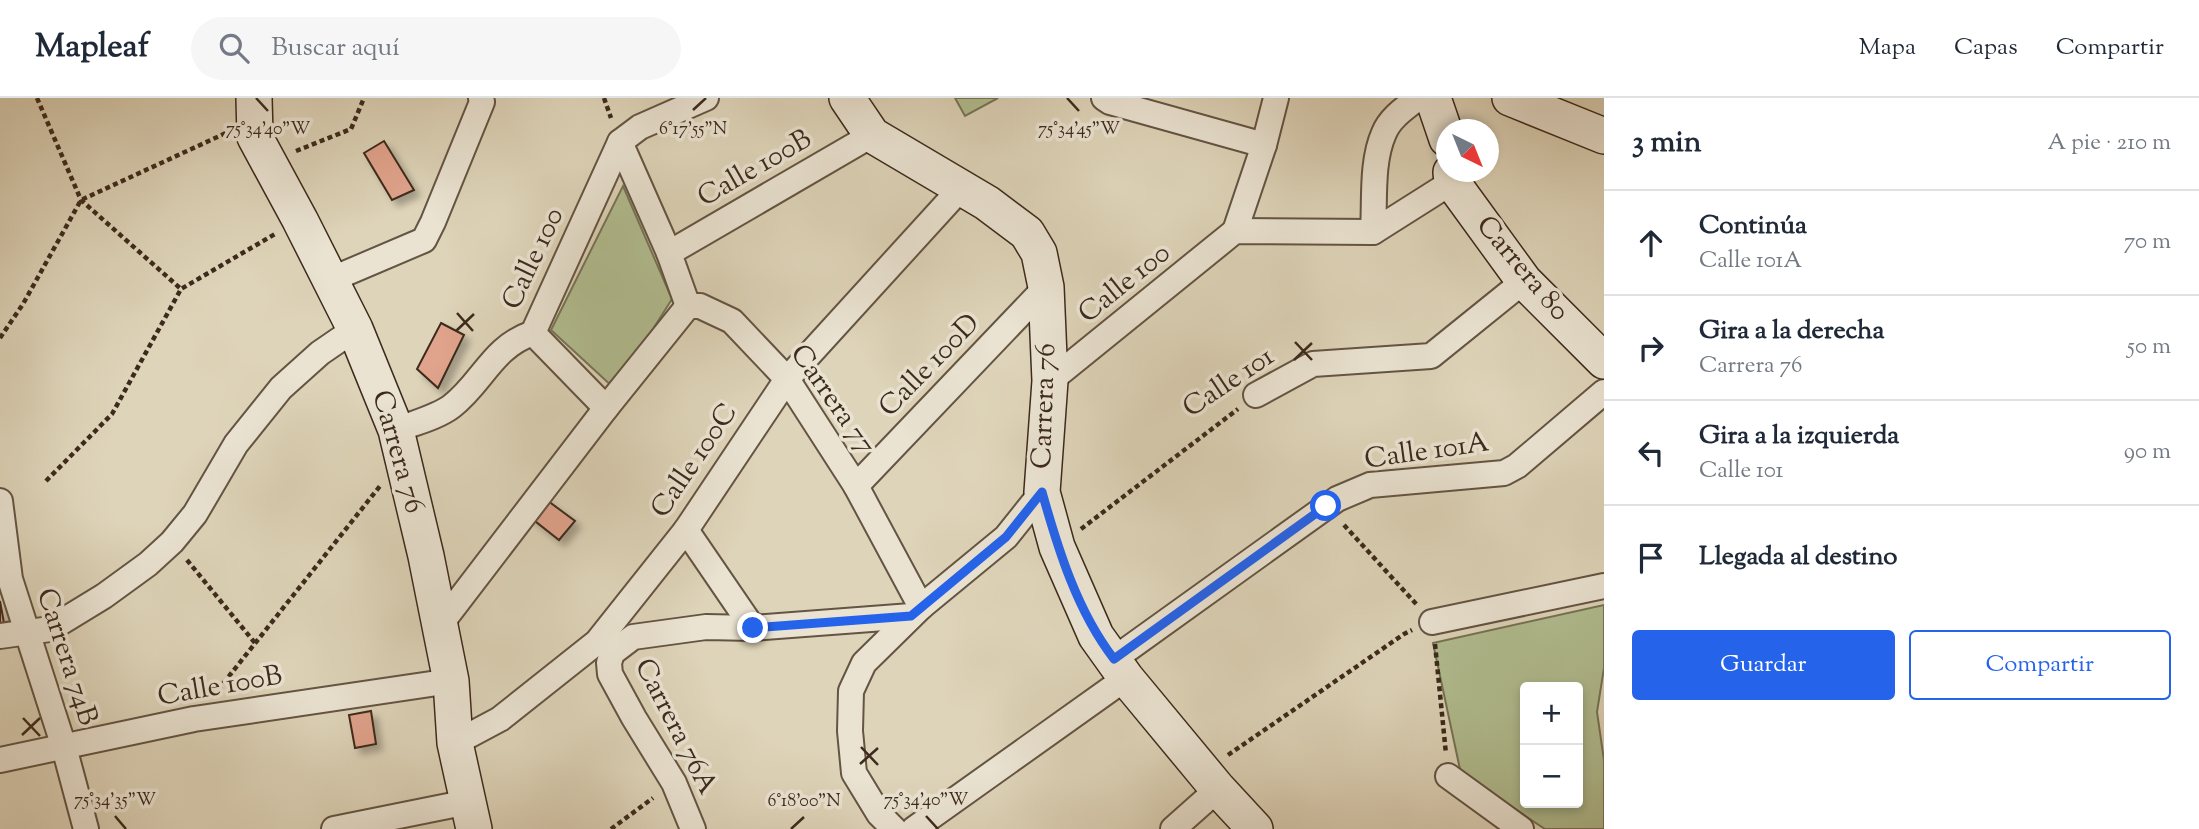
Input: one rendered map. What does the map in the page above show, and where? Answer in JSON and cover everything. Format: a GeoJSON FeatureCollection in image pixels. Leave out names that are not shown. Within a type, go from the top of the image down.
{"type":"FeatureCollection","features":[{"type":"Feature","properties":{"kind":"street"},"geometry":{"type":"LineString","coordinates":[[330,280],[424,240],[481,98]]}},
{"type":"Feature","properties":{"kind":"street"},"geometry":{"type":"LineString","coordinates":[[440,625],[606,408],[688,306],[669,253],[620,142],[640,127],[706,98]]}},
{"type":"Feature","properties":{"kind":"street","name":"Carrera 76"},"geometry":{"type":"LineString","coordinates":[[846,98],[872,135],[962,187],[1027,233],[1039,253],[1046,287],[1050,381],[1042,492],[1057,547],[1096,636],[1211,780],[1255,829]]}},
{"type":"Feature","properties":{"kind":"street"},"geometry":{"type":"LineString","coordinates":[[1104,98],[1110,102],[1264,145]]}},
{"type":"Feature","properties":{"kind":"street"},"geometry":{"type":"LineString","coordinates":[[1276,98],[1264,145],[1235,231],[1373,232],[1444,182]]}},
{"type":"Feature","properties":{"kind":"street"},"geometry":{"type":"LineString","coordinates":[[1373,232],[1377,161],[1384,133],[1398,114],[1418,98]]}},
{"type":"Feature","properties":{"kind":"street"},"geometry":{"type":"LineString","coordinates":[[1433,98],[1440,119]]}},
{"type":"Feature","properties":{"kind":"street"},"geometry":{"type":"LineString","coordinates":[[1510,98],[1604,136]]}},
{"type":"Feature","properties":{"kind":"street","name":"Carrera 76"},"geometry":{"type":"LineString","coordinates":[[254,109],[255,137],[355,329],[399,444],[426,556],[451,681],[455,743],[471,815]]}},
{"type":"Feature","properties":{"kind":"street","name":"Calle 100B"},"geometry":{"type":"LineString","coordinates":[[669,253],[872,135]]}},
{"type":"Feature","properties":{"kind":"street","name":"Calle 100"},"geometry":{"type":"LineString","coordinates":[[399,444],[450,408],[465,394],[484,369],[516,339],[533,333],[620,142]]}},
{"type":"Feature","properties":{"kind":"street","name":"Carrera 80"},"geometry":{"type":"LineString","coordinates":[[1455,182],[1524,281],[1604,360]]}},
{"type":"Feature","properties":{"kind":"street","name":"Calle 100C"},"geometry":{"type":"LineString","coordinates":[[455,743],[500,719],[597,642],[686,530],[787,379],[962,187]]}},
{"type":"Feature","properties":{"kind":"street","name":"Calle 100"},"geometry":{"type":"LineString","coordinates":[[1050,381],[1235,231]]}},
{"type":"Feature","properties":{"kind":"street","name":"Calle 101"},"geometry":{"type":"LineString","coordinates":[[1256,396],[1313,364],[1432,356],[1524,281]]}},
{"type":"Feature","properties":{"kind":"street","name":"Calle 100D"},"geometry":{"type":"LineString","coordinates":[[856,486],[1046,287]]}},
{"type":"Feature","properties":{"kind":"street","name":"Carrera 77"},"geometry":{"type":"LineString","coordinates":[[688,306],[700,306],[732,321],[787,379],[856,486],[916,611]]}},
{"type":"Feature","properties":{"kind":"street"},"geometry":{"type":"LineString","coordinates":[[0,636],[50,629],[104,596],[148,564],[172,542],[195,514],[236,444],[281,388],[320,353],[355,329]]}},
{"type":"Feature","properties":{"kind":"street"},"geometry":{"type":"LineString","coordinates":[[533,333],[606,408]]}},
{"type":"Feature","properties":{"kind":"street","name":"Calle 101A"},"geometry":{"type":"LineString","coordinates":[[914,829],[1326,506],[1370,485],[1503,473],[1517,467],[1604,392]]}},
{"type":"Feature","properties":{"kind":"street"},"geometry":{"type":"LineString","coordinates":[[894,829],[879,814],[854,773],[850,731],[851,691],[864,663],[916,611],[1006,537],[1042,492]]}},
{"type":"Feature","properties":{"kind":"street","name":"Carrera 74B"},"geometry":{"type":"LineString","coordinates":[[0,501],[10,579],[64,747],[86,829]]}},
{"type":"Feature","properties":{"kind":"street"},"geometry":{"type":"LineString","coordinates":[[686,530],[753,628],[916,611]]}},
{"type":"Feature","properties":{"kind":"street"},"geometry":{"type":"LineString","coordinates":[[1432,622],[1604,586]]}},
{"type":"Feature","properties":{"kind":"street","name":"Carrera 76A"},"geometry":{"type":"LineString","coordinates":[[692,829],[674,783],[610,674],[612,653],[634,637],[706,627],[753,628]]}},
{"type":"Feature","properties":{"kind":"street","name":"Calle 100B"},"geometry":{"type":"LineString","coordinates":[[0,760],[194,719],[451,681]]}},
{"type":"Feature","properties":{"kind":"street"},"geometry":{"type":"LineString","coordinates":[[1448,776],[1521,829]]}},
{"type":"Feature","properties":{"kind":"street"},"geometry":{"type":"LineString","coordinates":[[1173,829],[1211,780]]}},
{"type":"Feature","properties":{"kind":"street"},"geometry":{"type":"LineString","coordinates":[[334,829],[471,815]]}},
{"type":"Feature","properties":{"kind":"path"},"geometry":{"type":"LineString","coordinates":[[37,98],[82,200],[181,289]]}},
{"type":"Feature","properties":{"kind":"path"},"geometry":{"type":"LineString","coordinates":[[267,162],[351,130],[364,98]]}},
{"type":"Feature","properties":{"kind":"path"},"geometry":{"type":"LineString","coordinates":[[0,338],[23,304],[82,200],[254,109]]}},
{"type":"Feature","properties":{"kind":"path"},"geometry":{"type":"LineString","coordinates":[[46,481],[112,414],[181,289],[300,219]]}},
{"type":"Feature","properties":{"kind":"path","name":"Calle 101"},"geometry":{"type":"LineString","coordinates":[[1057,547],[1256,396]]}},
{"type":"Feature","properties":{"kind":"path"},"geometry":{"type":"LineString","coordinates":[[194,719],[255,643],[399,444]]}},
{"type":"Feature","properties":{"kind":"path"},"geometry":{"type":"LineString","coordinates":[[1326,506],[1432,622],[1448,776]]}},
{"type":"Feature","properties":{"kind":"path"},"geometry":{"type":"LineString","coordinates":[[172,542],[255,643]]}},
{"type":"Feature","properties":{"kind":"path"},"geometry":{"type":"LineString","coordinates":[[1211,780],[1404,634],[1432,622]]}},
{"type":"Feature","properties":{"kind":"path"},"geometry":{"type":"LineString","coordinates":[[611,829],[674,783]]}},
{"type":"Feature","properties":{"kind":"green space"},"geometry":{"type":"Polygon","coordinates":[[[955,98],[998,98],[965,116],[955,98]]]}},
{"type":"Feature","properties":{"kind":"green space"},"geometry":{"type":"Polygon","coordinates":[[[623,186],[672,299],[615,389],[551,330],[623,186]]]}},
{"type":"Feature","properties":{"kind":"green space"},"geometry":{"type":"Polygon","coordinates":[[[1604,605],[1604,668],[1597,712],[1604,760],[1604,829],[1545,829],[1461,774],[1433,643],[1604,605]]]}},
{"type":"Feature","properties":{"kind":"building"},"geometry":{"type":"Polygon","coordinates":[[[384,141],[414,190],[392,200],[364,153],[384,141]]]}},
{"type":"Feature","properties":{"kind":"building"},"geometry":{"type":"Polygon","coordinates":[[[441,323],[464,335],[438,388],[417,369],[441,323]]]}},
{"type":"Feature","properties":{"kind":"building"},"geometry":{"type":"Polygon","coordinates":[[[536,492],[575,521],[559,540],[521,510],[536,492]]]}},
{"type":"Feature","properties":{"kind":"building"},"geometry":{"type":"Polygon","coordinates":[[[0,601],[4,623],[0,624],[0,601]]]}},
{"type":"Feature","properties":{"kind":"building"},"geometry":{"type":"Polygon","coordinates":[[[371,711],[376,744],[355,748],[349,715],[371,711]]]}},
{"type":"Feature","properties":{"kind":"route"},"geometry":{"type":"LineString","coordinates":[[753,628],[911,616],[1006,537],[1042,492],[1057,547],[1096,636],[1114,659],[1326,506]]}}]}
